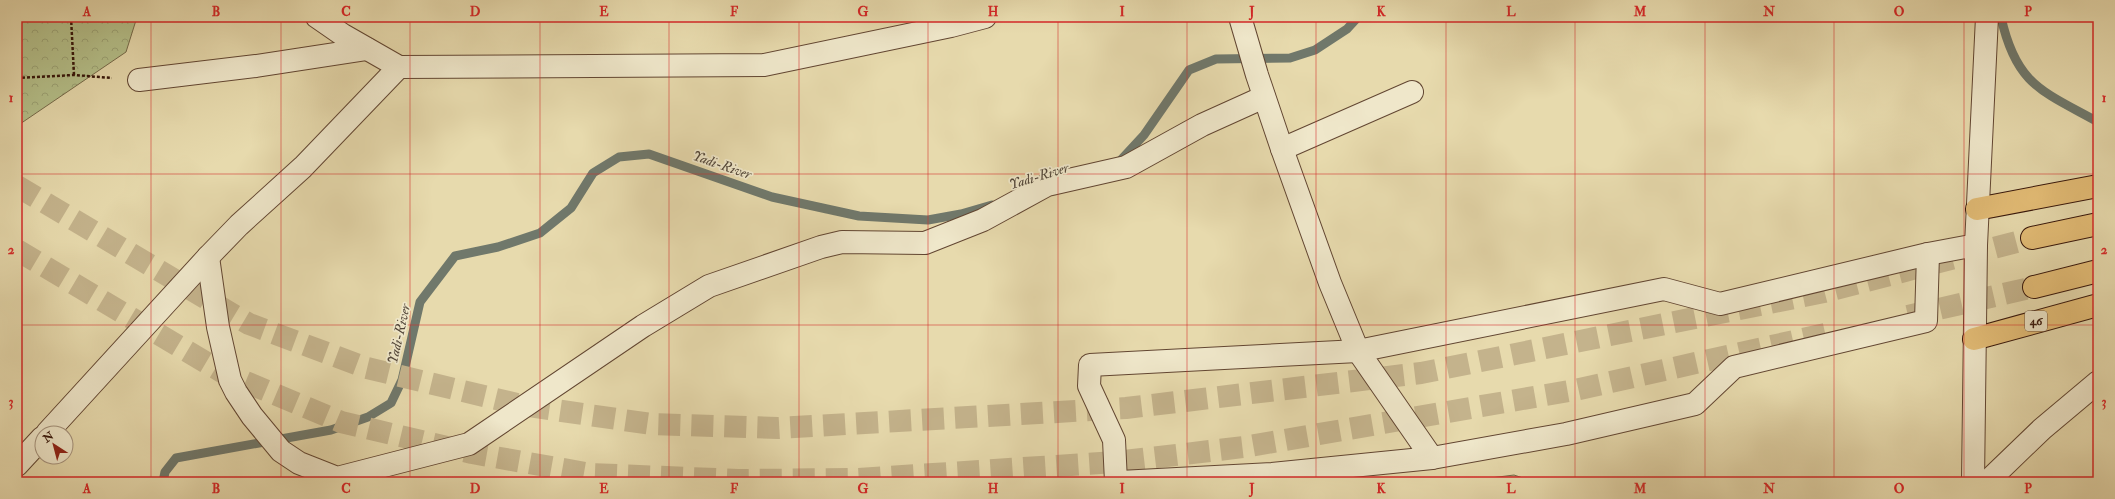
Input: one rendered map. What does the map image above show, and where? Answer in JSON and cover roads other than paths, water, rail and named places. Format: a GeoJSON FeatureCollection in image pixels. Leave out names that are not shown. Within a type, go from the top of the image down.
{"type":"FeatureCollection","features":[{"type":"Feature","properties":{"kind":"main road"},"geometry":{"type":"LineString","coordinates":[[1977,209],[2098,186]]}},
{"type":"Feature","properties":{"kind":"main road"},"geometry":{"type":"LineString","coordinates":[[2032,238],[2098,224]]}},
{"type":"Feature","properties":{"kind":"main road"},"geometry":{"type":"LineString","coordinates":[[2034,287],[2098,271]]}},
{"type":"Feature","properties":{"kind":"main road","name":"46"},"geometry":{"type":"LineString","coordinates":[[1974,339],[2098,305]]}},
{"type":"Feature","properties":{"kind":"street"},"geometry":{"type":"LineString","coordinates":[[317,17],[367,49],[399,67],[764,65],[951,26],[985,17]]}},
{"type":"Feature","properties":{"kind":"street"},"geometry":{"type":"LineString","coordinates":[[1240,17],[1264,97],[1282,148],[1330,283],[1358,351],[1432,458]]}},
{"type":"Feature","properties":{"kind":"street"},"geometry":{"type":"LineString","coordinates":[[1973,482],[1977,209],[1987,17]]}},
{"type":"Feature","properties":{"kind":"street"},"geometry":{"type":"LineString","coordinates":[[139,80],[256,66],[367,49]]}},
{"type":"Feature","properties":{"kind":"street"},"geometry":{"type":"LineString","coordinates":[[54,425],[208,257],[239,225],[303,167],[399,67]]}},
{"type":"Feature","properties":{"kind":"street"},"geometry":{"type":"LineString","coordinates":[[1282,148],[1412,92]]}},
{"type":"Feature","properties":{"kind":"street"},"geometry":{"type":"LineString","coordinates":[[208,257],[218,327],[230,380],[252,416],[277,447],[299,463],[337,478],[468,444],[643,326],[709,286],[821,246],[842,242],[925,243],[983,220],[1047,185],[1126,167],[1202,125],[1264,97]]}},
{"type":"Feature","properties":{"kind":"street"},"geometry":{"type":"LineString","coordinates":[[1116,482],[1114,440],[1089,386],[1090,364],[1358,351],[1664,288],[1720,304],[1928,254],[1976,246]]}},
{"type":"Feature","properties":{"kind":"street"},"geometry":{"type":"LineString","coordinates":[[1120,482],[1272,474],[1432,458],[1566,434],[1695,404],[1734,367],[1926,321],[1928,254]]}},
{"type":"Feature","properties":{"kind":"street"},"geometry":{"type":"LineString","coordinates":[[1987,482],[2042,430],[2098,382]]}},
{"type":"Feature","properties":{"kind":"street"},"geometry":{"type":"LineString","coordinates":[[17,465],[34,447]]}},
{"type":"Feature","properties":{"kind":"waterway","name":"Yadi-River"},"geometry":{"type":"LineString","coordinates":[[1119,162],[1144,135],[1189,70],[1216,59],[1290,58],[1315,50],[1347,29],[1358,17]]}},
{"type":"Feature","properties":{"kind":"waterway","name":"Yadi-River"},"geometry":{"type":"LineString","coordinates":[[2001,17],[2007,40],[2015,58],[2024,72],[2034,83],[2061,102],[2098,122]]}},
{"type":"Feature","properties":{"kind":"waterway","name":"Yadi-River"},"geometry":{"type":"LineString","coordinates":[[163,482],[165,472],[176,458],[331,430],[368,417],[391,403],[402,380],[420,302],[455,256],[498,247],[540,233],[571,208],[593,173],[619,157],[649,154],[772,197],[859,216],[928,220],[961,214],[992,205]]}},
{"type":"Feature","properties":{"kind":"tunnel"},"geometry":{"type":"LineString","coordinates":[[17,186],[249,324],[367,368],[521,405],[651,424],[778,428],[1126,408],[1421,373],[1824,292],[2032,238]]}},
{"type":"Feature","properties":{"kind":"tunnel"},"geometry":{"type":"LineString","coordinates":[[17,250],[222,372],[341,422],[472,453],[591,474],[738,480],[857,479],[1116,462],[1244,447],[1575,390],[1830,333]]}},
{"type":"Feature","properties":{"kind":"tunnel"},"geometry":{"type":"LineString","coordinates":[[1908,316],[2034,287]]}}]}
